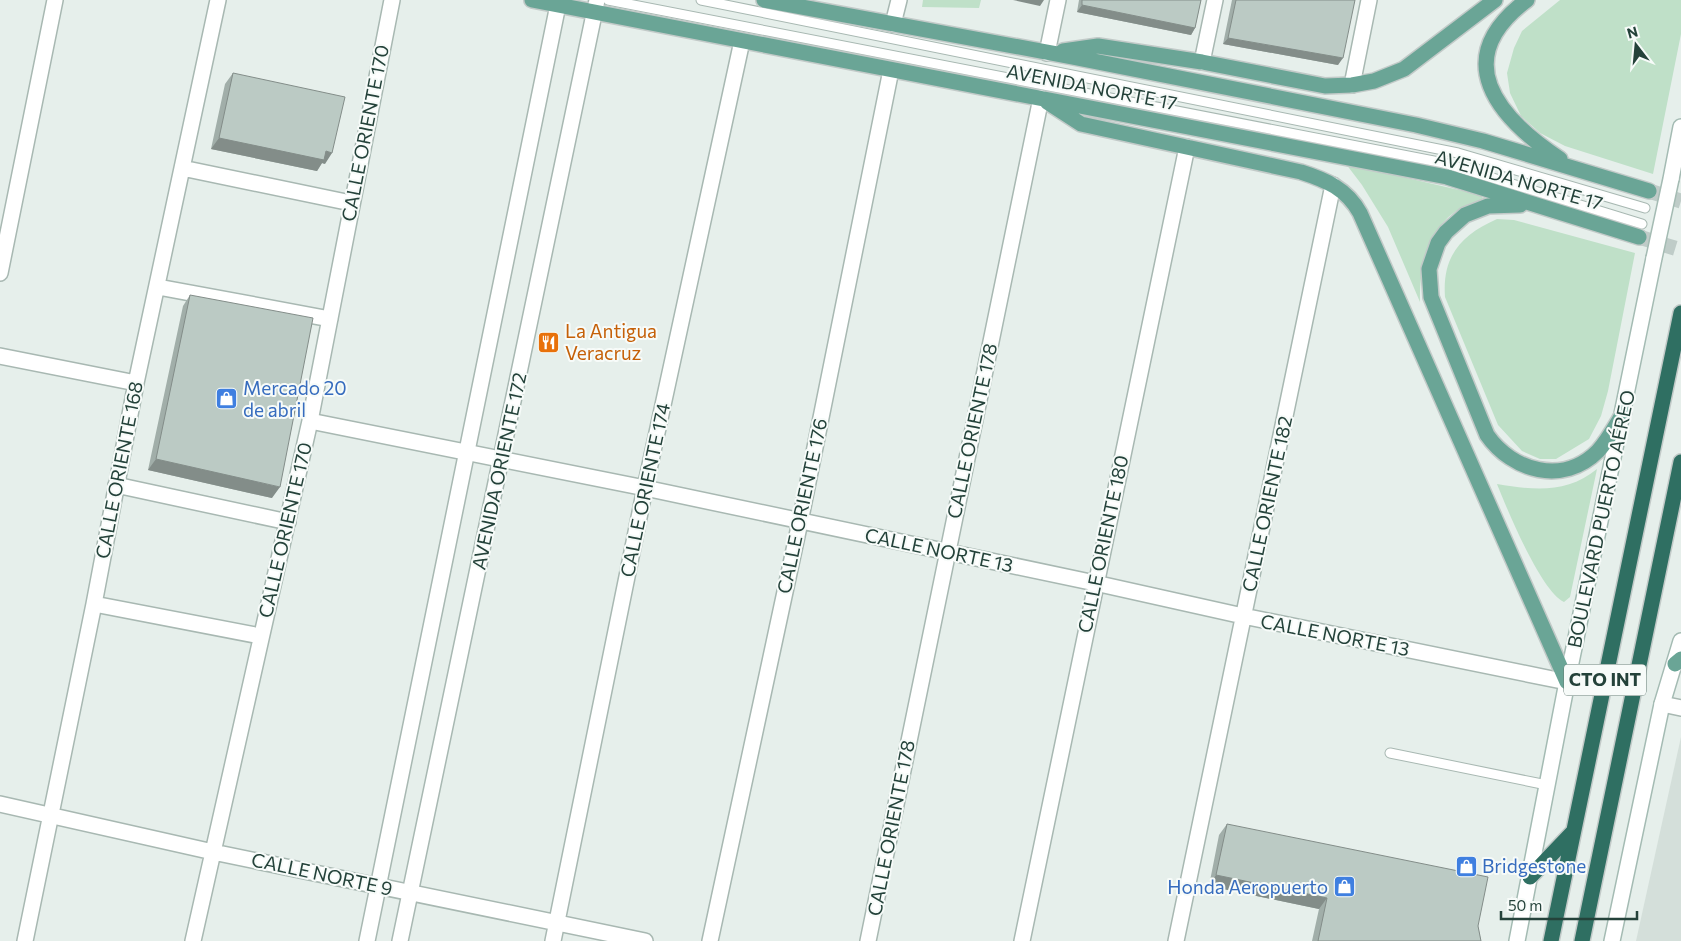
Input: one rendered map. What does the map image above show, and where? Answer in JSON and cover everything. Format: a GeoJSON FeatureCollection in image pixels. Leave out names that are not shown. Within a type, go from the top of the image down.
{"type":"FeatureCollection","features":[{"type":"Feature","properties":{"kind":"highway","name":"CTO INT"},"geometry":{"type":"LineString","coordinates":[[1551,941],[1681,313]]}},
{"type":"Feature","properties":{"kind":"highway","name":"CTO INT"},"geometry":{"type":"LineString","coordinates":[[1582,941],[1681,462]]}},
{"type":"Feature","properties":{"kind":"highway"},"geometry":{"type":"LineString","coordinates":[[1530,877],[1574,831]]}},
{"type":"Feature","properties":{"kind":"main road","name":"AVENIDA NORTE 17"},"geometry":{"type":"LineString","coordinates":[[532,0],[596,6],[742,41],[1447,178],[1548,209],[1641,230]]}},
{"type":"Feature","properties":{"kind":"main road","name":"AVENIDA NORTE 17"},"geometry":{"type":"LineString","coordinates":[[764,0],[1416,125],[1572,166],[1649,191]]}},
{"type":"Feature","properties":{"kind":"main road"},"geometry":{"type":"LineString","coordinates":[[1047,53],[1098,46],[1202,62],[1325,86],[1352,85],[1374,81],[1404,68],[1495,0]]}},
{"type":"Feature","properties":{"kind":"main road"},"geometry":{"type":"LineString","coordinates":[[1527,0],[1506,19],[1495,35],[1487,56],[1488,82],[1495,98],[1514,124],[1572,166]]}},
{"type":"Feature","properties":{"kind":"main road"},"geometry":{"type":"LineString","coordinates":[[1041,98],[1081,124],[1301,172],[1333,185],[1348,196],[1360,213],[1567,682]]}},
{"type":"Feature","properties":{"kind":"main road"},"geometry":{"type":"LineString","coordinates":[[1548,209],[1514,205],[1488,206],[1465,215],[1455,222],[1442,237],[1433,256],[1429,270],[1431,297],[1487,435],[1501,453],[1510,460],[1531,469],[1554,471],[1577,465],[1600,448],[1624,412]]}},
{"type":"Feature","properties":{"kind":"street"},"geometry":{"type":"LineString","coordinates":[[0,273],[55,0]]}},
{"type":"Feature","properties":{"kind":"street","name":"CALLE ORIENTE 168"},"geometry":{"type":"LineString","coordinates":[[25,941],[94,604],[136,383],[218,0]]}},
{"type":"Feature","properties":{"kind":"street","name":"CALLE ORIENTE 170"},"geometry":{"type":"LineString","coordinates":[[193,941],[260,636],[310,421],[392,0]]}},
{"type":"Feature","properties":{"kind":"street"},"geometry":{"type":"LineString","coordinates":[[893,24],[898,0]]}},
{"type":"Feature","properties":{"kind":"street"},"geometry":{"type":"LineString","coordinates":[[1047,53],[1058,0]]}},
{"type":"Feature","properties":{"kind":"street"},"geometry":{"type":"LineString","coordinates":[[1202,62],[1215,0]]}},
{"type":"Feature","properties":{"kind":"street"},"geometry":{"type":"LineString","coordinates":[[1352,85],[1370,0]]}},
{"type":"Feature","properties":{"kind":"street","name":"AVENIDA ORIENTE 172"},"geometry":{"type":"LineString","coordinates":[[367,941],[465,453],[559,2]]}},
{"type":"Feature","properties":{"kind":"street","name":"AVENIDA ORIENTE 172"},"geometry":{"type":"LineString","coordinates":[[400,941],[596,6]]}},
{"type":"Feature","properties":{"kind":"street","name":"CALLE ORIENTE 174"},"geometry":{"type":"LineString","coordinates":[[553,941],[645,488],[742,41]]}},
{"type":"Feature","properties":{"kind":"street","name":"CALLE ORIENTE 176"},"geometry":{"type":"LineString","coordinates":[[710,941],[800,522],[891,70]]}},
{"type":"Feature","properties":{"kind":"street","name":"CALLE ORIENTE 178"},"geometry":{"type":"LineString","coordinates":[[868,941],[1041,98]]}},
{"type":"Feature","properties":{"kind":"street","name":"BOULEVARD PUERTO AÉREO"},"geometry":{"type":"LineString","coordinates":[[1517,941],[1567,682],[1624,412],[1681,126]]}},
{"type":"Feature","properties":{"kind":"street","name":"CALLE ORIENTE 180"},"geometry":{"type":"LineString","coordinates":[[1022,941],[1187,147]]}},
{"type":"Feature","properties":{"kind":"street"},"geometry":{"type":"LineString","coordinates":[[182,168],[351,203]]}},
{"type":"Feature","properties":{"kind":"street","name":"CALLE ORIENTE 182"},"geometry":{"type":"LineString","coordinates":[[1176,941],[1333,185]]}},
{"type":"Feature","properties":{"kind":"street"},"geometry":{"type":"LineString","coordinates":[[158,287],[330,319]]}},
{"type":"Feature","properties":{"kind":"street"},"geometry":{"type":"LineString","coordinates":[[0,356],[136,383]]}},
{"type":"Feature","properties":{"kind":"street","name":"CALLE NORTE 13"},"geometry":{"type":"LineString","coordinates":[[310,421],[645,488],[800,522],[947,551],[1244,616],[1567,682]]}},
{"type":"Feature","properties":{"kind":"street"},"geometry":{"type":"LineString","coordinates":[[116,485],[288,522]]}},
{"type":"Feature","properties":{"kind":"street"},"geometry":{"type":"LineString","coordinates":[[94,604],[260,636]]}},
{"type":"Feature","properties":{"kind":"street","name":"CTO INT"},"geometry":{"type":"LineString","coordinates":[[1612,941],[1662,704],[1678,661],[1681,641]]}},
{"type":"Feature","properties":{"kind":"street"},"geometry":{"type":"LineString","coordinates":[[1662,704],[1681,708]]}},
{"type":"Feature","properties":{"kind":"street","name":"CALLE NORTE 9"},"geometry":{"type":"LineString","coordinates":[[0,804],[51,814],[212,852],[645,941]]}},
{"type":"Feature","properties":{"kind":"lane"},"geometry":{"type":"LineString","coordinates":[[608,0],[1119,98],[1444,163],[1641,230]]}},
{"type":"Feature","properties":{"kind":"lane"},"geometry":{"type":"LineString","coordinates":[[701,0],[1458,153],[1645,208]]}},
{"type":"Feature","properties":{"kind":"lane"},"geometry":{"type":"LineString","coordinates":[[1390,753],[1547,785]]}},
{"type":"Feature","properties":{"kind":"shaded area"},"geometry":{"type":"Polygon","coordinates":[[[1681,737],[1681,941],[1636,941],[1649,882],[1681,737]]]}},
{"type":"Feature","properties":{"kind":"green space"},"geometry":{"type":"Polygon","coordinates":[[[923,0],[981,0],[979,8],[922,7],[923,0]]]}},
{"type":"Feature","properties":{"kind":"green space"},"geometry":{"type":"Polygon","coordinates":[[[1560,0],[1681,0],[1681,34],[1653,174],[1565,146],[1540,133],[1521,116],[1510,93],[1507,73],[1514,48],[1522,31],[1560,0]]]}},
{"type":"Feature","properties":{"kind":"green space"},"geometry":{"type":"Polygon","coordinates":[[[1346,164],[1481,195],[1483,199],[1464,207],[1450,216],[1433,237],[1421,276],[1420,302],[1388,227],[1362,185],[1346,164]]]}},
{"type":"Feature","properties":{"kind":"green space"},"geometry":{"type":"Polygon","coordinates":[[[1497,219],[1514,220],[1635,253],[1608,391],[1601,416],[1589,439],[1556,459],[1540,459],[1522,451],[1498,425],[1445,297],[1447,270],[1456,249],[1473,232],[1497,219]]]}},
{"type":"Feature","properties":{"kind":"green space"},"geometry":{"type":"Polygon","coordinates":[[[1597,469],[1570,597],[1564,602],[1545,583],[1535,567],[1497,484],[1524,488],[1549,488],[1574,483],[1597,469]]]}},
{"type":"Feature","properties":{"kind":"building"},"geometry":{"type":"Polygon","coordinates":[[[1082,0],[1201,0],[1195,28],[1082,5],[1082,0]]]}},
{"type":"Feature","properties":{"kind":"building"},"geometry":{"type":"Polygon","coordinates":[[[1236,0],[1355,0],[1343,58],[1228,38],[1236,0]]]}},
{"type":"Feature","properties":{"kind":"building"},"geometry":{"type":"Polygon","coordinates":[[[233,73],[345,97],[332,153],[326,151],[324,160],[219,138],[233,73]]]}},
{"type":"Feature","properties":{"kind":"building","name":"Mercado 20 de abril"},"geometry":{"type":"Polygon","coordinates":[[[190,295],[313,318],[280,487],[156,459],[190,295]]]}},
{"type":"Feature","properties":{"kind":"building","name":"Honda Aeropuerto"},"geometry":{"type":"Polygon","coordinates":[[[1227,824],[1488,877],[1478,926],[1481,941],[1318,941],[1327,898],[1216,875],[1227,824]]]}},
{"type":"Feature","properties":{"kind":"tunnel"},"geometry":{"type":"LineString","coordinates":[[1649,191],[1681,201]]}},
{"type":"Feature","properties":{"kind":"tunnel"},"geometry":{"type":"LineString","coordinates":[[1639,237],[1681,250]]}},
{"type":"Feature","properties":{"kind":"place","name":"La Antigua Veracruz"},"geometry":{"type":"Point","coordinates":[549,342]}},
{"type":"Feature","properties":{"kind":"place","name":"Mercado 20 de abril"},"geometry":{"type":"Point","coordinates":[227,399]}},
{"type":"Feature","properties":{"kind":"place","name":"Bridgestone"},"geometry":{"type":"Point","coordinates":[1466,866]}},
{"type":"Feature","properties":{"kind":"place","name":"Honda Aeropuerto"},"geometry":{"type":"Point","coordinates":[1344,887]}}]}
